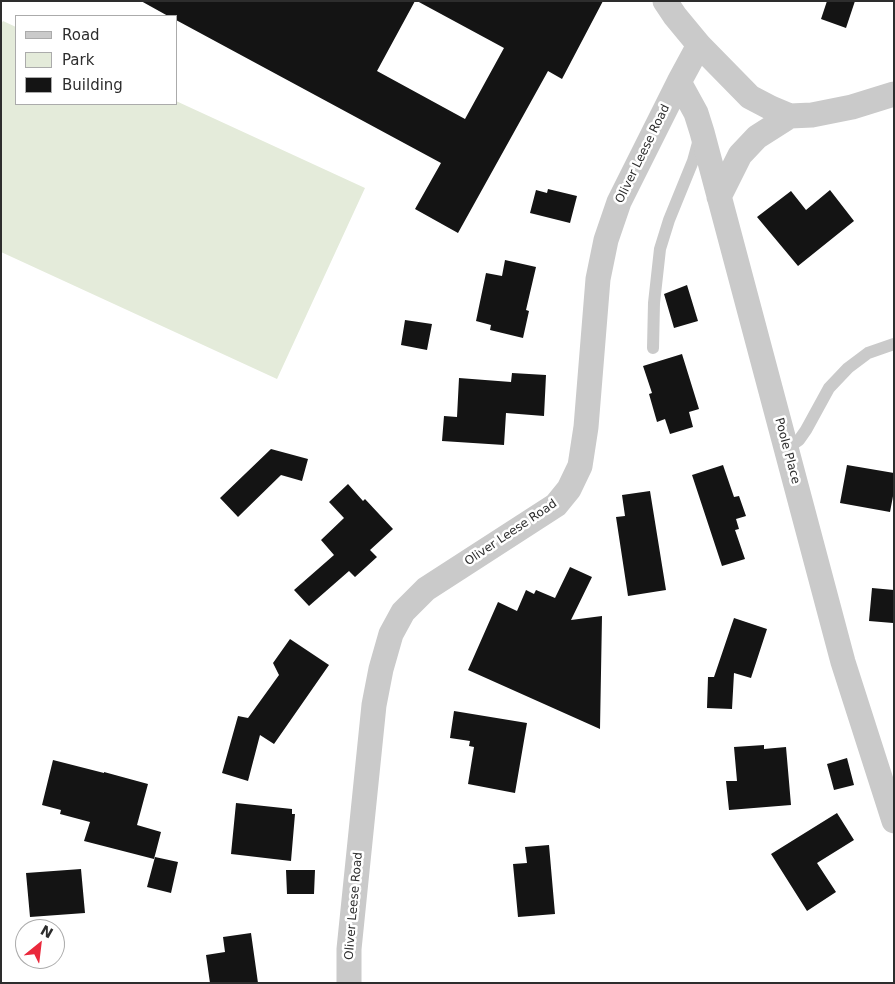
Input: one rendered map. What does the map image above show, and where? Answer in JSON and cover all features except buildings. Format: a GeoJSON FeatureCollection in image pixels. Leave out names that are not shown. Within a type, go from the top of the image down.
{"type":"FeatureCollection","features":[{"type":"Feature","properties":{"kind":"street"},"geometry":{"type":"LineString","coordinates":[[665,1],[699,46],[750,97],[790,116],[812,115],[836,110],[894,94]]}},
{"type":"Feature","properties":{"kind":"street","name":"Oliver Leese Road"},"geometry":{"type":"LineString","coordinates":[[349,983],[349,949],[374,705],[381,669],[391,634],[403,612],[426,589],[556,506],[569,489],[580,466],[586,427],[598,279],[606,240],[619,202],[699,46]]}},
{"type":"Feature","properties":{"kind":"street","name":"Poole Place"},"geometry":{"type":"LineString","coordinates":[[679,82],[696,113],[702,132],[844,662],[894,821]]}},
{"type":"Feature","properties":{"kind":"street"},"geometry":{"type":"LineString","coordinates":[[719,197],[740,155],[757,137],[790,116]]}},
{"type":"Feature","properties":{"kind":"lane"},"geometry":{"type":"LineString","coordinates":[[653,348],[654,303],[660,249],[702,132]]}},
{"type":"Feature","properties":{"kind":"lane"},"geometry":{"type":"LineString","coordinates":[[786,449],[799,440],[829,388],[848,368],[868,352],[894,344]]}},
{"type":"Feature","properties":{"kind":"green space"},"geometry":{"type":"Polygon","coordinates":[[[3,21],[15,27],[15,105],[178,105],[178,102],[365,188],[277,379],[1,252],[1,24],[3,21]]]}}]}
